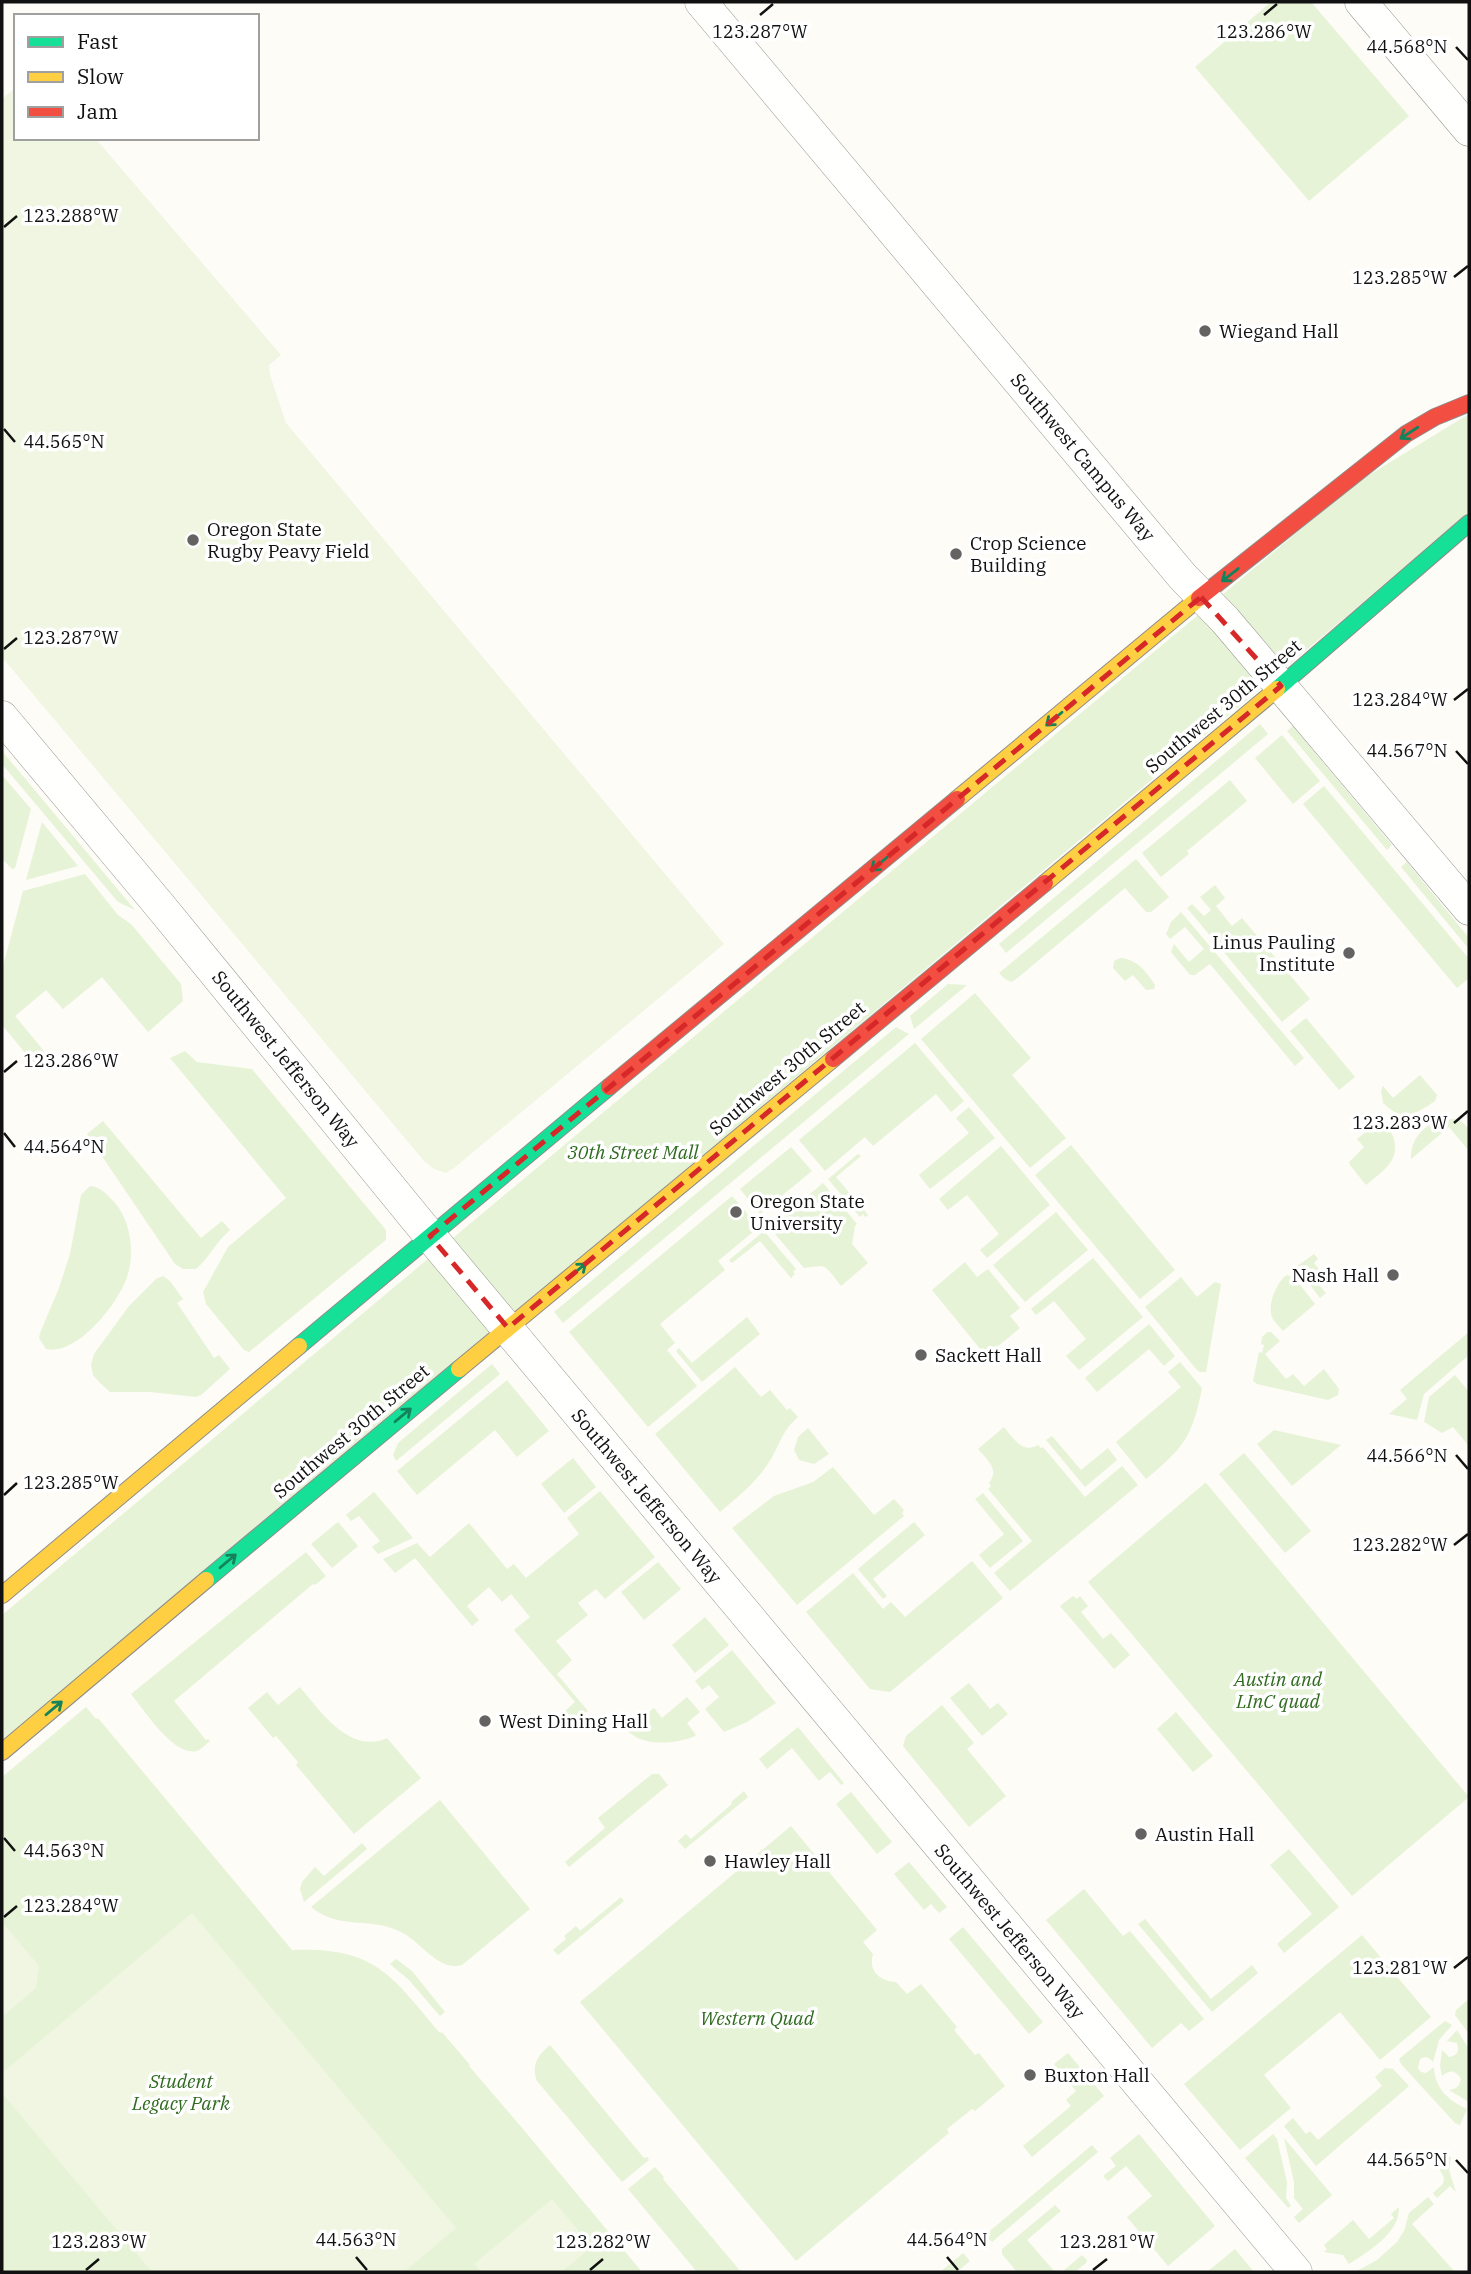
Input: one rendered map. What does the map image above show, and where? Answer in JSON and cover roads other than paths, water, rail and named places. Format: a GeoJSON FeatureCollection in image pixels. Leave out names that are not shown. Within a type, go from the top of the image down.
{"type":"FeatureCollection","features":[{"type":"Feature","properties":{"kind":"street","name":"Southwest Campus Way"},"geometry":{"type":"LineString","coordinates":[[701,2],[1201,597],[1225,620],[1469,909]]}},
{"type":"Feature","properties":{"kind":"street"},"geometry":{"type":"LineString","coordinates":[[1361,2],[1469,130]]}},
{"type":"Feature","properties":{"kind":"street"},"geometry":{"type":"LineString","coordinates":[[2,1595],[430,1236],[1201,597],[1406,434],[1469,403]]}},
{"type":"Feature","properties":{"kind":"street","name":"Southwest 30th Street"},"geometry":{"type":"LineString","coordinates":[[2,1752],[1281,686],[1469,523]]}},
{"type":"Feature","properties":{"kind":"street","name":"Southwest Jefferson Way"},"geometry":{"type":"LineString","coordinates":[[2,717],[430,1236],[1296,2272]]}},
{"type":"Feature","properties":{"kind":"place","name":"Wiegand Hall"},"geometry":{"type":"Point","coordinates":[1205,331]}},
{"type":"Feature","properties":{"kind":"place","name":"Oregon State Rugby Peavy Field"},"geometry":{"type":"Point","coordinates":[193,540]}},
{"type":"Feature","properties":{"kind":"place","name":"Crop Science Building"},"geometry":{"type":"Point","coordinates":[956,554]}},
{"type":"Feature","properties":{"kind":"place","name":"Linus Pauling Institute"},"geometry":{"type":"Point","coordinates":[1349,953]}},
{"type":"Feature","properties":{"kind":"place","name":"Oregon State University"},"geometry":{"type":"Point","coordinates":[736,1212]}},
{"type":"Feature","properties":{"kind":"place","name":"Nash Hall"},"geometry":{"type":"Point","coordinates":[1393,1275]}},
{"type":"Feature","properties":{"kind":"place","name":"Sackett Hall"},"geometry":{"type":"Point","coordinates":[921,1355]}},
{"type":"Feature","properties":{"kind":"place","name":"West Dining Hall"},"geometry":{"type":"Point","coordinates":[485,1721]}},
{"type":"Feature","properties":{"kind":"place","name":"Austin Hall"},"geometry":{"type":"Point","coordinates":[1141,1834]}},
{"type":"Feature","properties":{"kind":"place","name":"Hawley Hall"},"geometry":{"type":"Point","coordinates":[710,1861]}},
{"type":"Feature","properties":{"kind":"place","name":"Buxton Hall"},"geometry":{"type":"Point","coordinates":[1030,2075]}},
{"type":"Feature","properties":{"kind":"park label","name":"30th Street Mall"},"geometry":{"type":"Point","coordinates":[633,1152]}},
{"type":"Feature","properties":{"kind":"park label","name":"Austin and LInC quad"},"geometry":{"type":"Point","coordinates":[1278,1690]}},
{"type":"Feature","properties":{"kind":"park label","name":"Western Quad"},"geometry":{"type":"Point","coordinates":[757,2018]}},
{"type":"Feature","properties":{"kind":"park label","name":"Student Legacy Park"},"geometry":{"type":"Point","coordinates":[181,2092]}}]}
